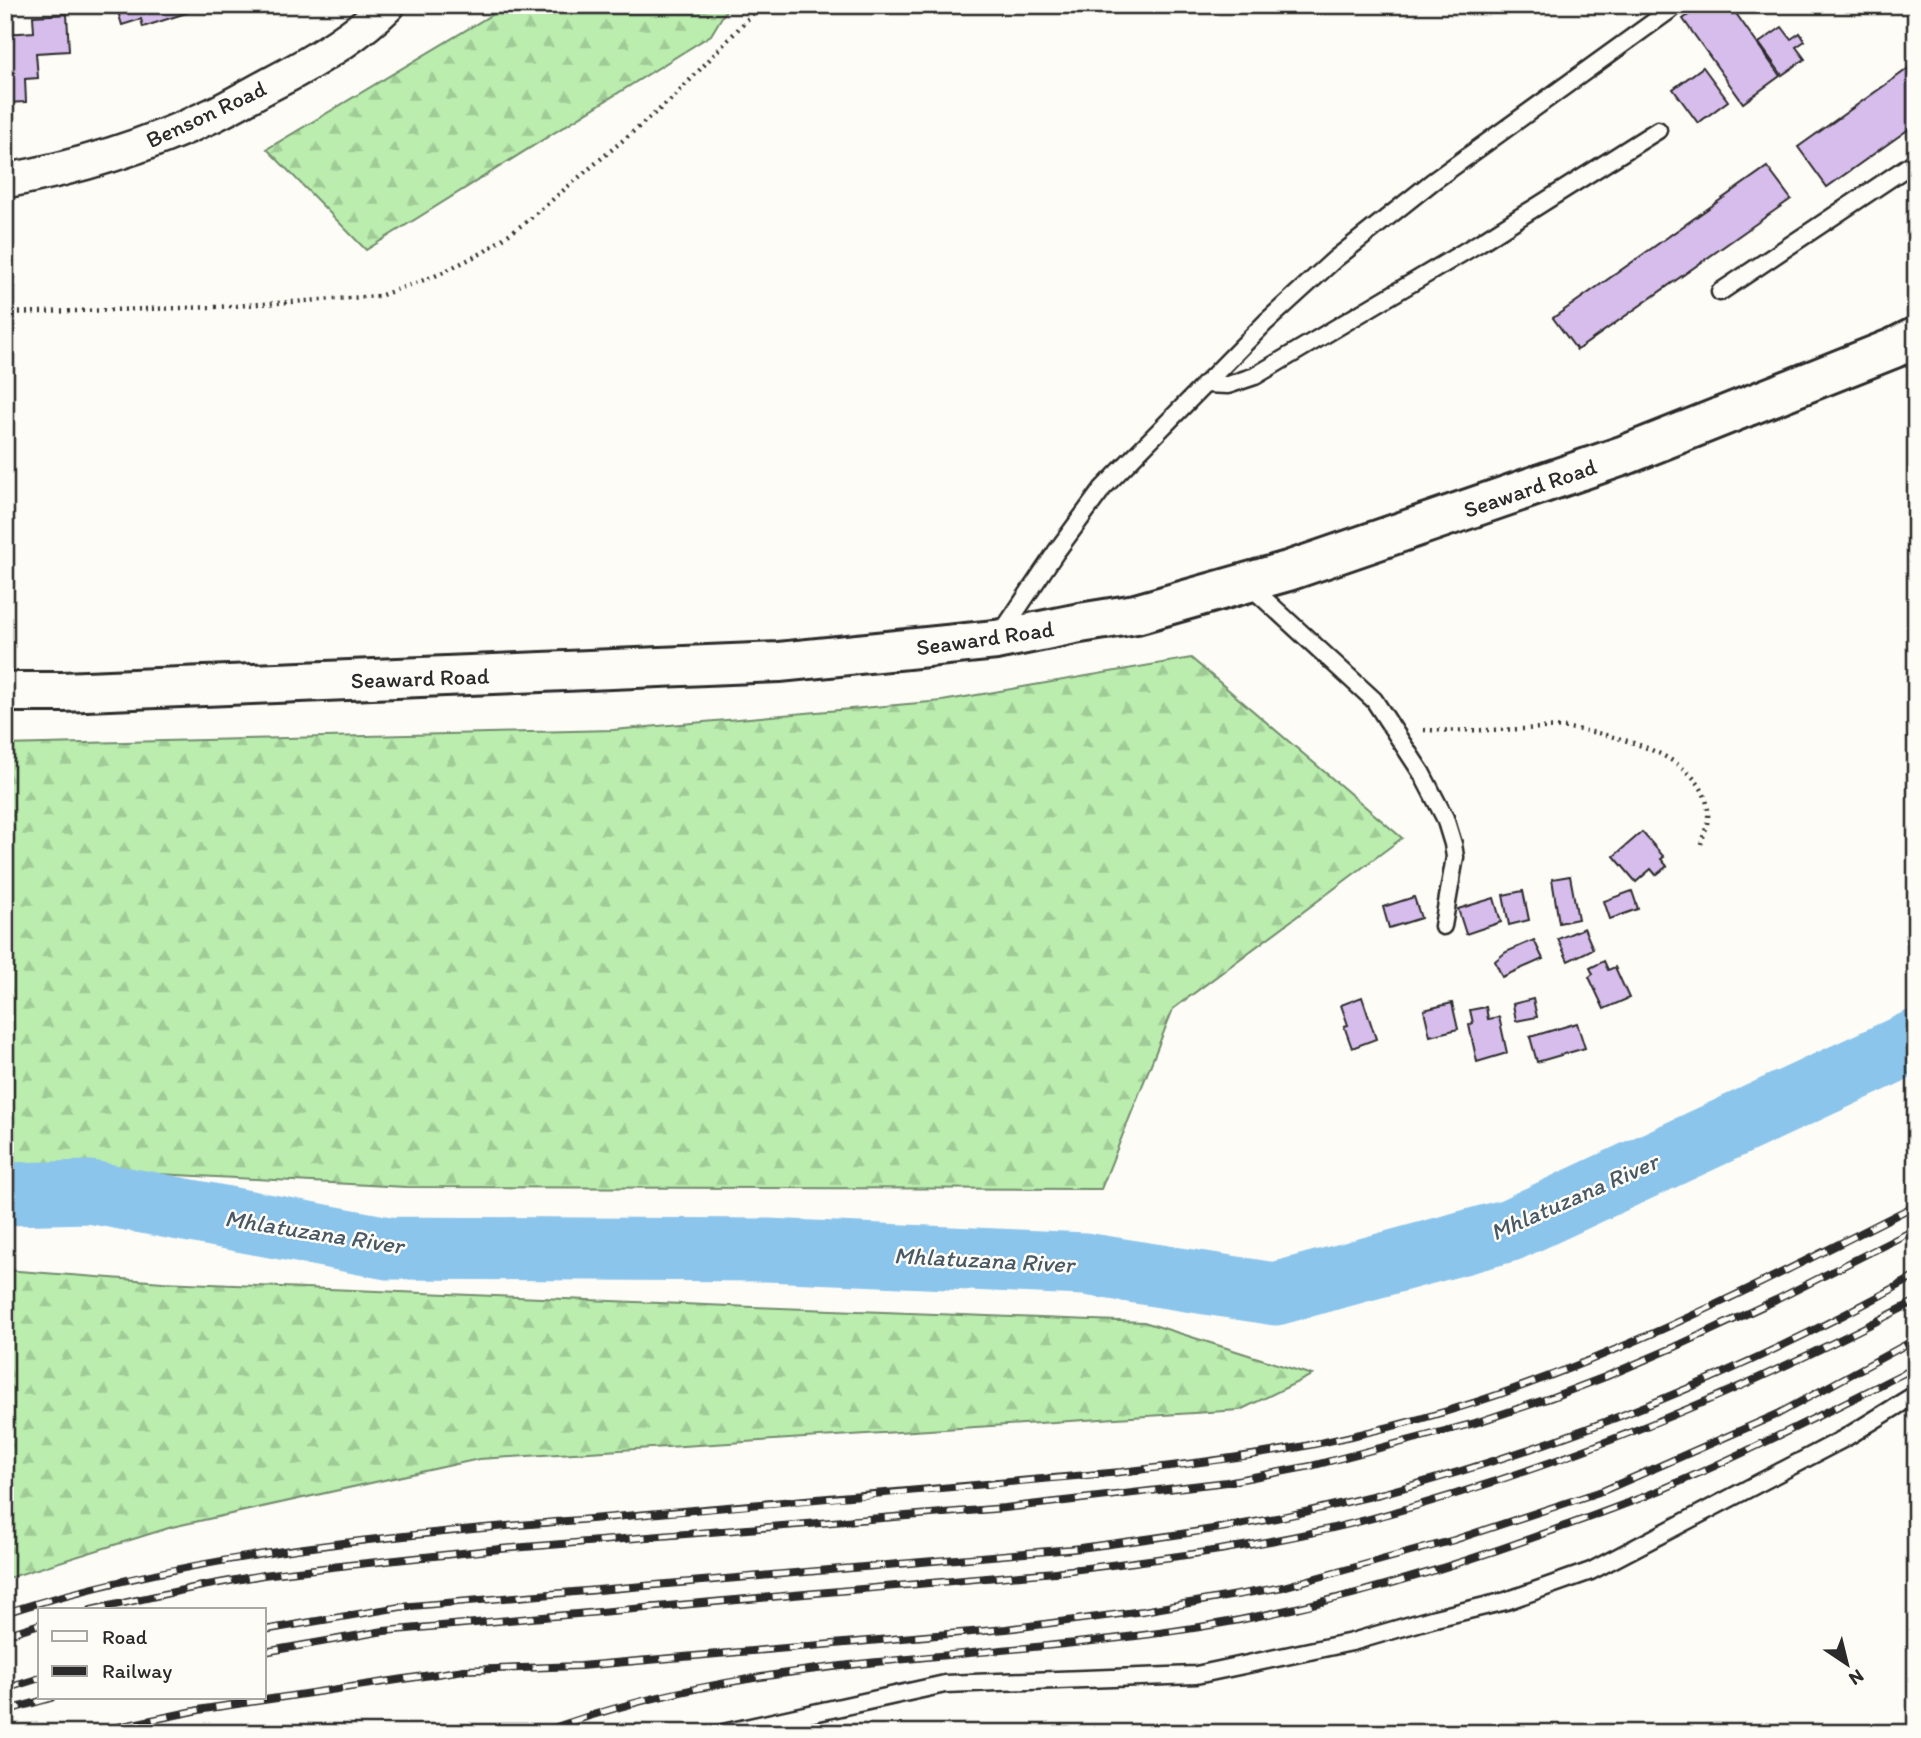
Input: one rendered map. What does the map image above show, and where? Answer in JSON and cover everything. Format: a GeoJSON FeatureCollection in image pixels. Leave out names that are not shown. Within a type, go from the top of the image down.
{"type":"FeatureCollection","features":[{"type":"Feature","properties":{"kind":"street","name":"Benson Road"},"geometry":{"type":"LineString","coordinates":[[5,181],[42,174],[127,150],[212,115],[309,64],[375,18],[388,5]]}},
{"type":"Feature","properties":{"kind":"street","name":"Seaward Road"},"geometry":{"type":"LineString","coordinates":[[5,692],[103,691],[779,662],[996,640],[1136,614],[1288,571],[1625,455],[1916,337]]}},
{"type":"Feature","properties":{"kind":"lane"},"geometry":{"type":"LineString","coordinates":[[996,640],[1103,488],[1266,321],[1335,259],[1432,181],[1677,5]]}},
{"type":"Feature","properties":{"kind":"lane"},"geometry":{"type":"LineString","coordinates":[[1204,384],[1228,385],[1255,376],[1479,243],[1658,130]]}},
{"type":"Feature","properties":{"kind":"lane"},"geometry":{"type":"LineString","coordinates":[[1720,292],[1916,161]]}},
{"type":"Feature","properties":{"kind":"lane"},"geometry":{"type":"LineString","coordinates":[[1247,583],[1374,700],[1421,772],[1445,818],[1453,844],[1455,858],[1443,926]]}},
{"type":"Feature","properties":{"kind":"lane"},"geometry":{"type":"LineString","coordinates":[[723,1733],[945,1685],[1196,1675],[1352,1642],[1506,1601],[1591,1571],[1846,1437],[1916,1394]]}},
{"type":"Feature","properties":{"kind":"path"},"geometry":{"type":"LineString","coordinates":[[5,313],[218,307],[379,296],[435,276],[484,252],[526,222],[673,98],[761,5]]}},
{"type":"Feature","properties":{"kind":"path"},"geometry":{"type":"LineString","coordinates":[[1394,728],[1566,728],[1611,736],[1661,754],[1696,779],[1704,796],[1708,818],[1701,844]]}},
{"type":"Feature","properties":{"kind":"green space"},"geometry":{"type":"Polygon","coordinates":[[[502,5],[729,5],[711,35],[366,250],[267,149],[501,9],[502,5]]]}},
{"type":"Feature","properties":{"kind":"green space"},"geometry":{"type":"Polygon","coordinates":[[[1191,658],[1402,838],[1173,1009],[1101,1189],[406,1187],[5,1166],[5,745],[613,730],[942,701],[1191,658]]]}},
{"type":"Feature","properties":{"kind":"green space"},"geometry":{"type":"Polygon","coordinates":[[[5,1270],[163,1282],[1144,1322],[1312,1375],[1240,1410],[479,1459],[172,1527],[5,1579],[5,1270]]]}},
{"type":"Feature","properties":{"kind":"building"},"geometry":{"type":"Polygon","coordinates":[[[116,5],[187,5],[189,12],[143,27],[141,19],[122,25],[116,5]]]}},
{"type":"Feature","properties":{"kind":"building"},"geometry":{"type":"Polygon","coordinates":[[[1702,5],[1730,5],[1780,76],[1743,103],[1683,19],[1702,5]]]}},
{"type":"Feature","properties":{"kind":"building"},"geometry":{"type":"Polygon","coordinates":[[[67,14],[69,51],[36,53],[38,78],[25,79],[26,102],[5,103],[5,34],[34,32],[33,16],[67,14]]]}},
{"type":"Feature","properties":{"kind":"building"},"geometry":{"type":"Polygon","coordinates":[[[1782,27],[1791,39],[1800,33],[1805,41],[1796,47],[1805,59],[1782,75],[1759,43],[1782,27]]]}},
{"type":"Feature","properties":{"kind":"building"},"geometry":{"type":"Polygon","coordinates":[[[1916,63],[1916,124],[1827,187],[1798,147],[1916,63]]]}},
{"type":"Feature","properties":{"kind":"building"},"geometry":{"type":"Polygon","coordinates":[[[1703,67],[1728,101],[1698,123],[1673,89],[1703,67]]]}},
{"type":"Feature","properties":{"kind":"building"},"geometry":{"type":"Polygon","coordinates":[[[1767,167],[1791,199],[1577,350],[1553,318],[1767,167]]]}},
{"type":"Feature","properties":{"kind":"building"},"geometry":{"type":"Polygon","coordinates":[[[1642,832],[1664,857],[1661,859],[1667,866],[1656,875],[1651,869],[1636,882],[1614,856],[1642,832]]]}},
{"type":"Feature","properties":{"kind":"building"},"geometry":{"type":"Polygon","coordinates":[[[1570,876],[1578,919],[1559,923],[1552,879],[1570,876]]]}},
{"type":"Feature","properties":{"kind":"building"},"geometry":{"type":"Polygon","coordinates":[[[1523,891],[1529,920],[1509,925],[1503,895],[1523,891]]]}},
{"type":"Feature","properties":{"kind":"building"},"geometry":{"type":"Polygon","coordinates":[[[1632,891],[1638,909],[1610,919],[1604,901],[1632,891]]]}},
{"type":"Feature","properties":{"kind":"building"},"geometry":{"type":"Polygon","coordinates":[[[1414,897],[1421,918],[1389,928],[1383,907],[1414,897]]]}},
{"type":"Feature","properties":{"kind":"building"},"geometry":{"type":"Polygon","coordinates":[[[1494,898],[1501,922],[1466,934],[1458,909],[1494,898]]]}},
{"type":"Feature","properties":{"kind":"building"},"geometry":{"type":"Polygon","coordinates":[[[1584,928],[1593,949],[1568,961],[1558,939],[1584,928]]]}},
{"type":"Feature","properties":{"kind":"building"},"geometry":{"type":"Polygon","coordinates":[[[1534,940],[1543,959],[1502,977],[1495,961],[1506,952],[1534,940]]]}},
{"type":"Feature","properties":{"kind":"building"},"geometry":{"type":"Polygon","coordinates":[[[1604,961],[1608,970],[1615,967],[1629,998],[1604,1009],[1589,977],[1593,974],[1590,968],[1604,961]]]}},
{"type":"Feature","properties":{"kind":"building"},"geometry":{"type":"Polygon","coordinates":[[[1362,997],[1376,1039],[1352,1048],[1344,1026],[1348,1025],[1341,1005],[1362,997]]]}},
{"type":"Feature","properties":{"kind":"building"},"geometry":{"type":"Polygon","coordinates":[[[1533,999],[1537,1017],[1516,1021],[1513,1004],[1533,999]]]}},
{"type":"Feature","properties":{"kind":"building"},"geometry":{"type":"Polygon","coordinates":[[[1452,1003],[1458,1029],[1430,1036],[1424,1010],[1452,1003]]]}},
{"type":"Feature","properties":{"kind":"building"},"geometry":{"type":"Polygon","coordinates":[[[1486,1007],[1488,1019],[1499,1017],[1507,1053],[1477,1062],[1469,1025],[1473,1023],[1470,1010],[1486,1007]]]}},
{"type":"Feature","properties":{"kind":"building"},"geometry":{"type":"Polygon","coordinates":[[[1577,1023],[1585,1048],[1537,1062],[1530,1037],[1577,1023]]]}},
{"type":"Feature","properties":{"kind":"waterway","name":"Mhlatuzana River"},"geometry":{"type":"LineString","coordinates":[[5,1194],[90,1192],[388,1248],[767,1250],[1085,1264],[1275,1294],[1510,1230],[1916,1041]]}},
{"type":"Feature","properties":{"kind":"railway"},"geometry":{"type":"LineString","coordinates":[[5,1613],[80,1591],[155,1574],[306,1548],[460,1530],[1121,1472],[1233,1458],[1329,1441],[1442,1413],[1575,1366],[1723,1301],[1916,1205]]}},
{"type":"Feature","properties":{"kind":"railway"},"geometry":{"type":"LineString","coordinates":[[100,1608],[263,1575],[500,1549],[1005,1508],[1227,1482],[1311,1466],[1475,1423],[1605,1377],[1776,1300],[1916,1229]]}},
{"type":"Feature","properties":{"kind":"railway"},"geometry":{"type":"LineString","coordinates":[[266,1630],[400,1607],[1072,1549],[1196,1532],[1299,1513],[1453,1473],[1590,1428],[1788,1343],[1916,1276]]}},
{"type":"Feature","properties":{"kind":"railway"},"geometry":{"type":"LineString","coordinates":[[266,1652],[384,1631],[1055,1572],[1215,1551],[1334,1528],[1443,1498],[1650,1425],[1784,1366],[1916,1301]]}},
{"type":"Feature","properties":{"kind":"railway"},"geometry":{"type":"LineString","coordinates":[[266,1700],[464,1670],[580,1666],[1006,1629],[1143,1611],[1283,1587],[1454,1540],[1605,1490],[1778,1414],[1916,1339]]}},
{"type":"Feature","properties":{"kind":"railway"},"geometry":{"type":"LineString","coordinates":[[540,1733],[620,1707],[701,1688],[784,1674],[1200,1627],[1335,1599],[1467,1560],[1649,1495],[1759,1445],[1916,1367]]}},
{"type":"Feature","properties":{"kind":"railway"},"geometry":{"type":"LineString","coordinates":[[5,1635],[38,1625]]}},
{"type":"Feature","properties":{"kind":"railway"},"geometry":{"type":"LineString","coordinates":[[5,1689],[38,1679]]}},
{"type":"Feature","properties":{"kind":"railway"},"geometry":{"type":"LineString","coordinates":[[5,1711],[44,1700]]}},
{"type":"Feature","properties":{"kind":"railway"},"geometry":{"type":"LineString","coordinates":[[90,1733],[204,1709],[264,1700]]}}]}
